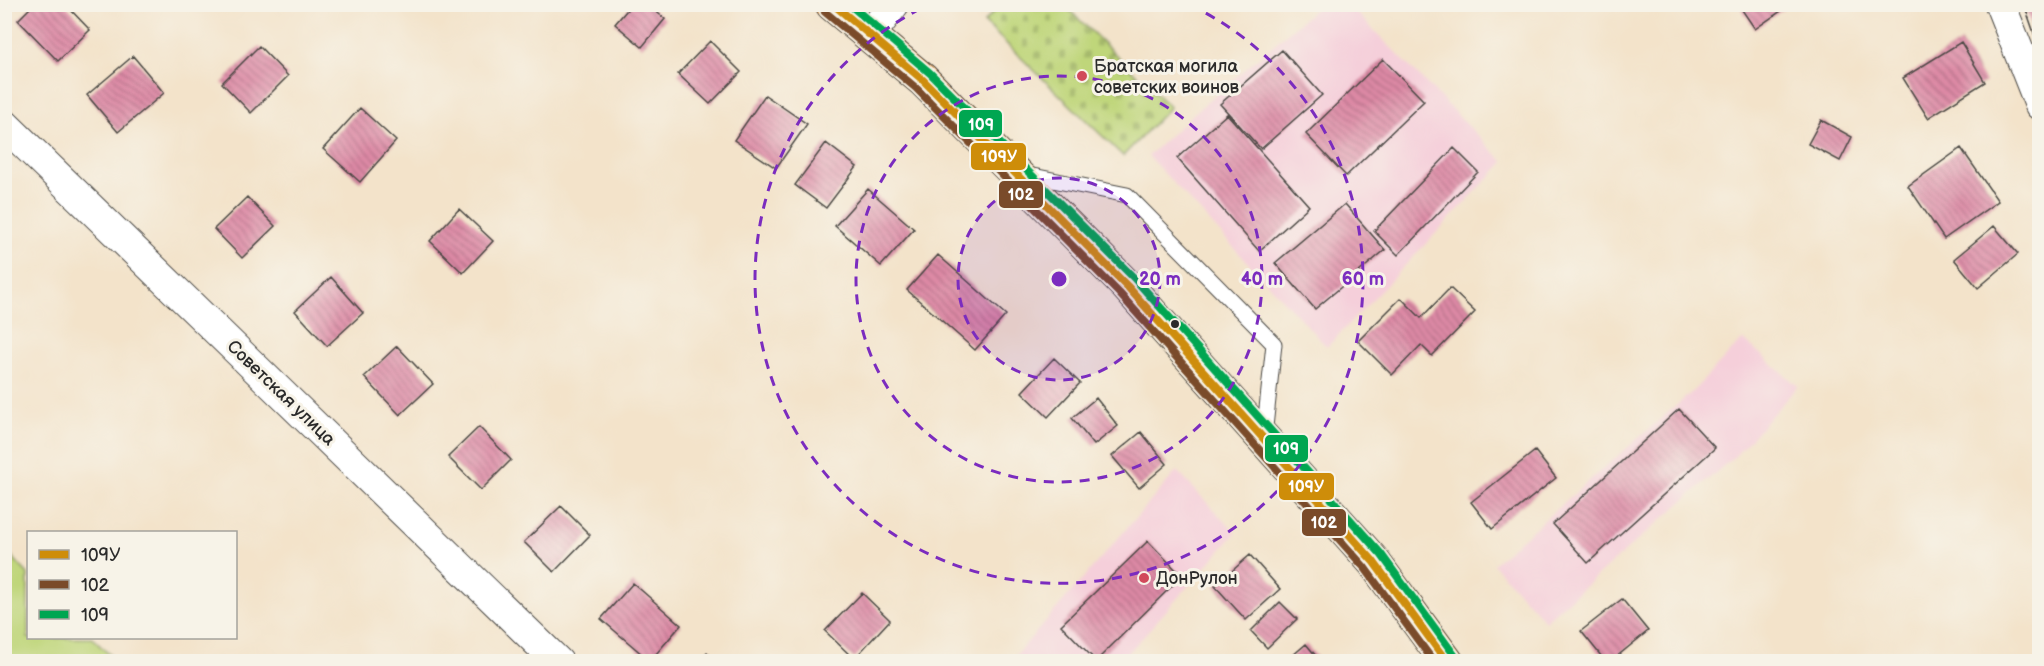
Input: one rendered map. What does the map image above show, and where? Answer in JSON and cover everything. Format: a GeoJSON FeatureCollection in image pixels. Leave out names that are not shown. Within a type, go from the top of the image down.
{"type":"FeatureCollection","features":[{"type":"Feature","properties":{"kind":"main road"},"geometry":{"type":"LineString","coordinates":[[832,4],[923,80],[1127,286],[1373,561],[1447,662]]}},
{"type":"Feature","properties":{"kind":"street"},"geometry":{"type":"LineString","coordinates":[[870,35],[894,4]]}},
{"type":"Feature","properties":{"kind":"street"},"geometry":{"type":"LineString","coordinates":[[2000,4],[2040,105]]}},
{"type":"Feature","properties":{"kind":"street","name":"Советская улица"},"geometry":{"type":"LineString","coordinates":[[4,124],[558,662]]}},
{"type":"Feature","properties":{"kind":"lane"},"geometry":{"type":"LineString","coordinates":[[1014,172],[1127,195],[1274,344],[1263,439]]}},
{"type":"Feature","properties":{"kind":"shaded area"},"geometry":{"type":"Polygon","coordinates":[[[1348,4],[1504,162],[1327,347],[1148,156],[1320,5],[1348,4]]]}},
{"type":"Feature","properties":{"kind":"shaded area"},"geometry":{"type":"Polygon","coordinates":[[[1743,339],[1798,386],[1736,455],[1545,621],[1493,564],[1692,392],[1743,339]]]}},
{"type":"Feature","properties":{"kind":"shaded area"},"geometry":{"type":"Polygon","coordinates":[[[1177,471],[1236,533],[1121,661],[1010,662],[1177,471]]]}},
{"type":"Feature","properties":{"kind":"green space"},"geometry":{"type":"Polygon","coordinates":[[[1001,5],[1064,5],[1170,107],[1123,156],[984,22],[1001,5]]]}},
{"type":"Feature","properties":{"kind":"green space"},"geometry":{"type":"Polygon","coordinates":[[[5,549],[27,573],[27,639],[93,639],[116,661],[5,661],[5,549]]]}},
{"type":"Feature","properties":{"kind":"building"},"geometry":{"type":"Polygon","coordinates":[[[34,4],[65,4],[90,30],[58,61],[18,20],[34,4]]]}},
{"type":"Feature","properties":{"kind":"building"},"geometry":{"type":"Polygon","coordinates":[[[632,4],[647,4],[665,19],[642,47],[615,24],[632,4]]]}},
{"type":"Feature","properties":{"kind":"building"},"geometry":{"type":"Polygon","coordinates":[[[1738,4],[1791,4],[1755,29],[1738,4]]]}},
{"type":"Feature","properties":{"kind":"building"},"geometry":{"type":"Polygon","coordinates":[[[2040,5],[2040,47],[2039,47],[2026,10],[2040,5]]]}},
{"type":"Feature","properties":{"kind":"building"},"geometry":{"type":"Polygon","coordinates":[[[710,41],[741,72],[710,104],[678,74],[710,41]]]}},
{"type":"Feature","properties":{"kind":"building"},"geometry":{"type":"Polygon","coordinates":[[[1961,42],[1985,82],[1928,118],[1903,78],[1961,42]]]}},
{"type":"Feature","properties":{"kind":"building"},"geometry":{"type":"Polygon","coordinates":[[[259,46],[288,76],[251,113],[222,83],[259,46]]]}},
{"type":"Feature","properties":{"kind":"building"},"geometry":{"type":"Polygon","coordinates":[[[1282,50],[1322,95],[1261,149],[1220,104],[1282,50]]]}},
{"type":"Feature","properties":{"kind":"building"},"geometry":{"type":"Polygon","coordinates":[[[133,56],[164,93],[118,132],[87,95],[133,56]]]}},
{"type":"Feature","properties":{"kind":"building"},"geometry":{"type":"Polygon","coordinates":[[[1383,59],[1424,101],[1346,176],[1306,134],[1383,59]]]}},
{"type":"Feature","properties":{"kind":"building"},"geometry":{"type":"Polygon","coordinates":[[[765,95],[807,124],[776,168],[734,140],[765,95]]]}},
{"type":"Feature","properties":{"kind":"building"},"geometry":{"type":"Polygon","coordinates":[[[360,108],[396,141],[360,182],[323,149],[360,108]]]}},
{"type":"Feature","properties":{"kind":"building"},"geometry":{"type":"Polygon","coordinates":[[[1227,114],[1309,206],[1259,251],[1177,158],[1227,114]]]}},
{"type":"Feature","properties":{"kind":"building"},"geometry":{"type":"Polygon","coordinates":[[[1821,120],[1852,137],[1840,161],[1808,144],[1821,120]]]}},
{"type":"Feature","properties":{"kind":"building"},"geometry":{"type":"Polygon","coordinates":[[[826,143],[857,167],[826,208],[795,185],[826,143]]]}},
{"type":"Feature","properties":{"kind":"building"},"geometry":{"type":"Polygon","coordinates":[[[1454,148],[1478,172],[1398,255],[1374,231],[1454,148]]]}},
{"type":"Feature","properties":{"kind":"building"},"geometry":{"type":"Polygon","coordinates":[[[1961,148],[1998,201],[1944,239],[1908,186],[1961,148]]]}},
{"type":"Feature","properties":{"kind":"building"},"geometry":{"type":"Polygon","coordinates":[[[868,189],[914,229],[881,266],[835,226],[868,189]]]}},
{"type":"Feature","properties":{"kind":"building"},"geometry":{"type":"Polygon","coordinates":[[[247,197],[275,226],[242,258],[214,229],[247,197]]]}},
{"type":"Feature","properties":{"kind":"building"},"geometry":{"type":"Polygon","coordinates":[[[1345,204],[1385,250],[1315,309],[1275,263],[1345,204]]]}},
{"type":"Feature","properties":{"kind":"building"},"geometry":{"type":"Polygon","coordinates":[[[459,209],[493,241],[463,273],[430,241],[459,209]]]}},
{"type":"Feature","properties":{"kind":"building"},"geometry":{"type":"Polygon","coordinates":[[[1994,226],[2018,254],[1978,288],[1954,259],[1994,226]]]}},
{"type":"Feature","properties":{"kind":"building"},"geometry":{"type":"Polygon","coordinates":[[[938,255],[1006,315],[975,350],[907,290],[938,255]]]}},
{"type":"Feature","properties":{"kind":"building"},"geometry":{"type":"Polygon","coordinates":[[[331,277],[363,313],[327,346],[295,311],[331,277]]]}},
{"type":"Feature","properties":{"kind":"building"},"geometry":{"type":"Polygon","coordinates":[[[1450,288],[1475,312],[1432,356],[1421,345],[1392,375],[1358,341],[1401,298],[1421,318],[1450,288]]]}},
{"type":"Feature","properties":{"kind":"building"},"geometry":{"type":"Polygon","coordinates":[[[397,346],[433,384],[400,415],[364,377],[397,346]]]}},
{"type":"Feature","properties":{"kind":"building"},"geometry":{"type":"Polygon","coordinates":[[[1054,358],[1080,383],[1048,417],[1022,392],[1054,358]]]}},
{"type":"Feature","properties":{"kind":"building"},"geometry":{"type":"Polygon","coordinates":[[[1096,398],[1118,426],[1094,445],[1072,418],[1096,398]]]}},
{"type":"Feature","properties":{"kind":"building"},"geometry":{"type":"Polygon","coordinates":[[[1679,409],[1715,448],[1588,563],[1553,524],[1679,409]]]}},
{"type":"Feature","properties":{"kind":"building"},"geometry":{"type":"Polygon","coordinates":[[[479,427],[511,460],[481,490],[448,457],[479,427]]]}},
{"type":"Feature","properties":{"kind":"building"},"geometry":{"type":"Polygon","coordinates":[[[1141,432],[1167,464],[1139,488],[1112,456],[1141,432]]]}},
{"type":"Feature","properties":{"kind":"building"},"geometry":{"type":"Polygon","coordinates":[[[1535,451],[1556,478],[1492,529],[1471,502],[1535,451]]]}},
{"type":"Feature","properties":{"kind":"building"},"geometry":{"type":"Polygon","coordinates":[[[561,506],[590,535],[554,572],[524,542],[561,506]]]}},
{"type":"Feature","properties":{"kind":"building"},"geometry":{"type":"Polygon","coordinates":[[[1148,541],[1182,576],[1096,661],[1061,625],[1148,541]]]}},
{"type":"Feature","properties":{"kind":"building"},"geometry":{"type":"Polygon","coordinates":[[[1250,555],[1280,589],[1246,620],[1215,586],[1250,555]]]}},
{"type":"Feature","properties":{"kind":"building"},"geometry":{"type":"Polygon","coordinates":[[[633,583],[681,625],[650,661],[601,619],[633,583]]]}},
{"type":"Feature","properties":{"kind":"building"},"geometry":{"type":"Polygon","coordinates":[[[862,593],[890,620],[854,659],[825,631],[862,593]]]}},
{"type":"Feature","properties":{"kind":"building"},"geometry":{"type":"Polygon","coordinates":[[[1622,599],[1648,631],[1610,662],[1606,662],[1581,631],[1622,599]]]}},
{"type":"Feature","properties":{"kind":"building"},"geometry":{"type":"Polygon","coordinates":[[[1280,602],[1297,619],[1267,648],[1251,631],[1280,602]]]}},
{"type":"Feature","properties":{"kind":"building"},"geometry":{"type":"Polygon","coordinates":[[[1306,644],[1321,662],[1285,662],[1306,644]]]}},
{"type":"Feature","properties":{"kind":"building"},"geometry":{"type":"Polygon","coordinates":[[[707,652],[716,662],[697,662],[707,652]]]}},
{"type":"Feature","properties":{"kind":"transit line","name":"109У"},"geometry":{"type":"LineString","coordinates":[[833,4],[923,80],[1127,286],[1373,561],[1447,662]]}},
{"type":"Feature","properties":{"kind":"transit line","name":"109"},"geometry":{"type":"LineString","coordinates":[[849,4],[930,73],[1135,279],[1381,554],[1455,656]]}},
{"type":"Feature","properties":{"kind":"transit line","name":"102"},"geometry":{"type":"LineString","coordinates":[[825,12],[916,88],[1119,293],[1365,568],[1434,662]]}},
{"type":"Feature","properties":{"kind":"place","name":"Братская могила советских воинов"},"geometry":{"type":"Point","coordinates":[1082,76]}},
{"type":"Feature","properties":{"kind":"place","name":"ДонРулон"},"geometry":{"type":"Point","coordinates":[1144,578]}}]}
